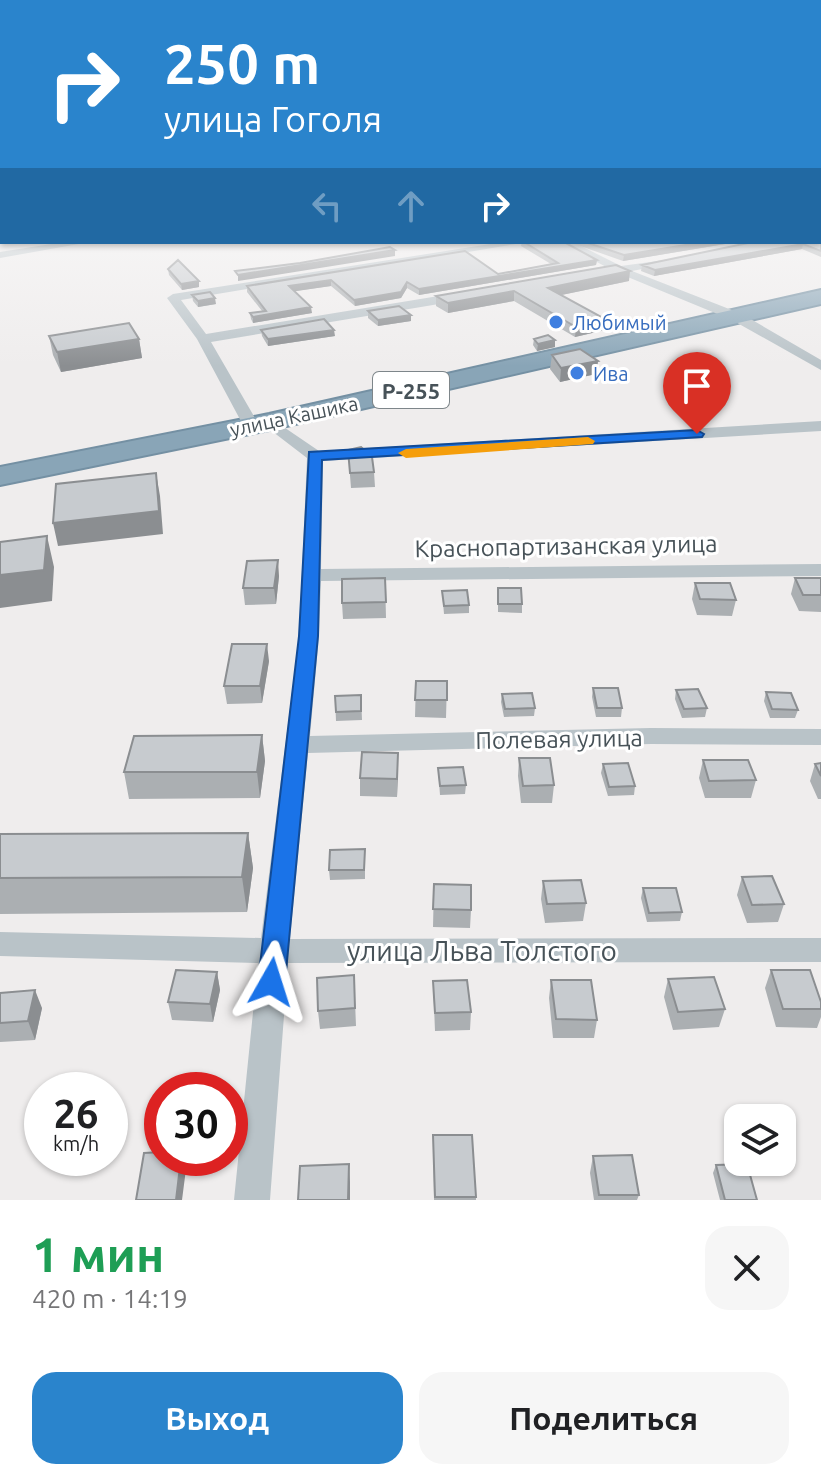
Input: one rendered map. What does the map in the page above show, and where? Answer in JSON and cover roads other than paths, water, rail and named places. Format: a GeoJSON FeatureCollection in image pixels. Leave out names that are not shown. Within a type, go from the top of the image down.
{"type":"FeatureCollection","features":[{"type":"Feature","properties":{"kind":"highway","name":"улица Кашика"},"geometry":{"type":"LineString","coordinates":[[0,476],[260,423],[821,297]]}},
{"type":"Feature","properties":{"kind":"street"},"geometry":{"type":"LineString","coordinates":[[448,254],[173,298],[260,423],[315,456],[821,426]]}},
{"type":"Feature","properties":{"kind":"street"},"geometry":{"type":"LineString","coordinates":[[589,254],[620,270],[737,317],[821,366]]}},
{"type":"Feature","properties":{"kind":"street"},"geometry":{"type":"LineString","coordinates":[[592,275],[683,258]]}},
{"type":"Feature","properties":{"kind":"street"},"geometry":{"type":"LineString","coordinates":[[203,339],[478,294]]}},
{"type":"Feature","properties":{"kind":"street"},"geometry":{"type":"LineString","coordinates":[[252,1200],[274,951],[297,745],[311,575],[315,456]]}},
{"type":"Feature","properties":{"kind":"street","name":"Краснопартизанская улица"},"geometry":{"type":"LineString","coordinates":[[311,575],[821,570]]}},
{"type":"Feature","properties":{"kind":"street","name":"Полевая улица"},"geometry":{"type":"LineString","coordinates":[[297,745],[651,736],[821,737]]}},
{"type":"Feature","properties":{"kind":"street","name":"улица Льва Толстого"},"geometry":{"type":"LineString","coordinates":[[0,944],[274,951],[821,950]]}},
{"type":"Feature","properties":{"kind":"place","name":"Любимый"},"geometry":{"type":"Point","coordinates":[556,322]}},
{"type":"Feature","properties":{"kind":"place","name":"Ива"},"geometry":{"type":"Point","coordinates":[577,373]}}]}
